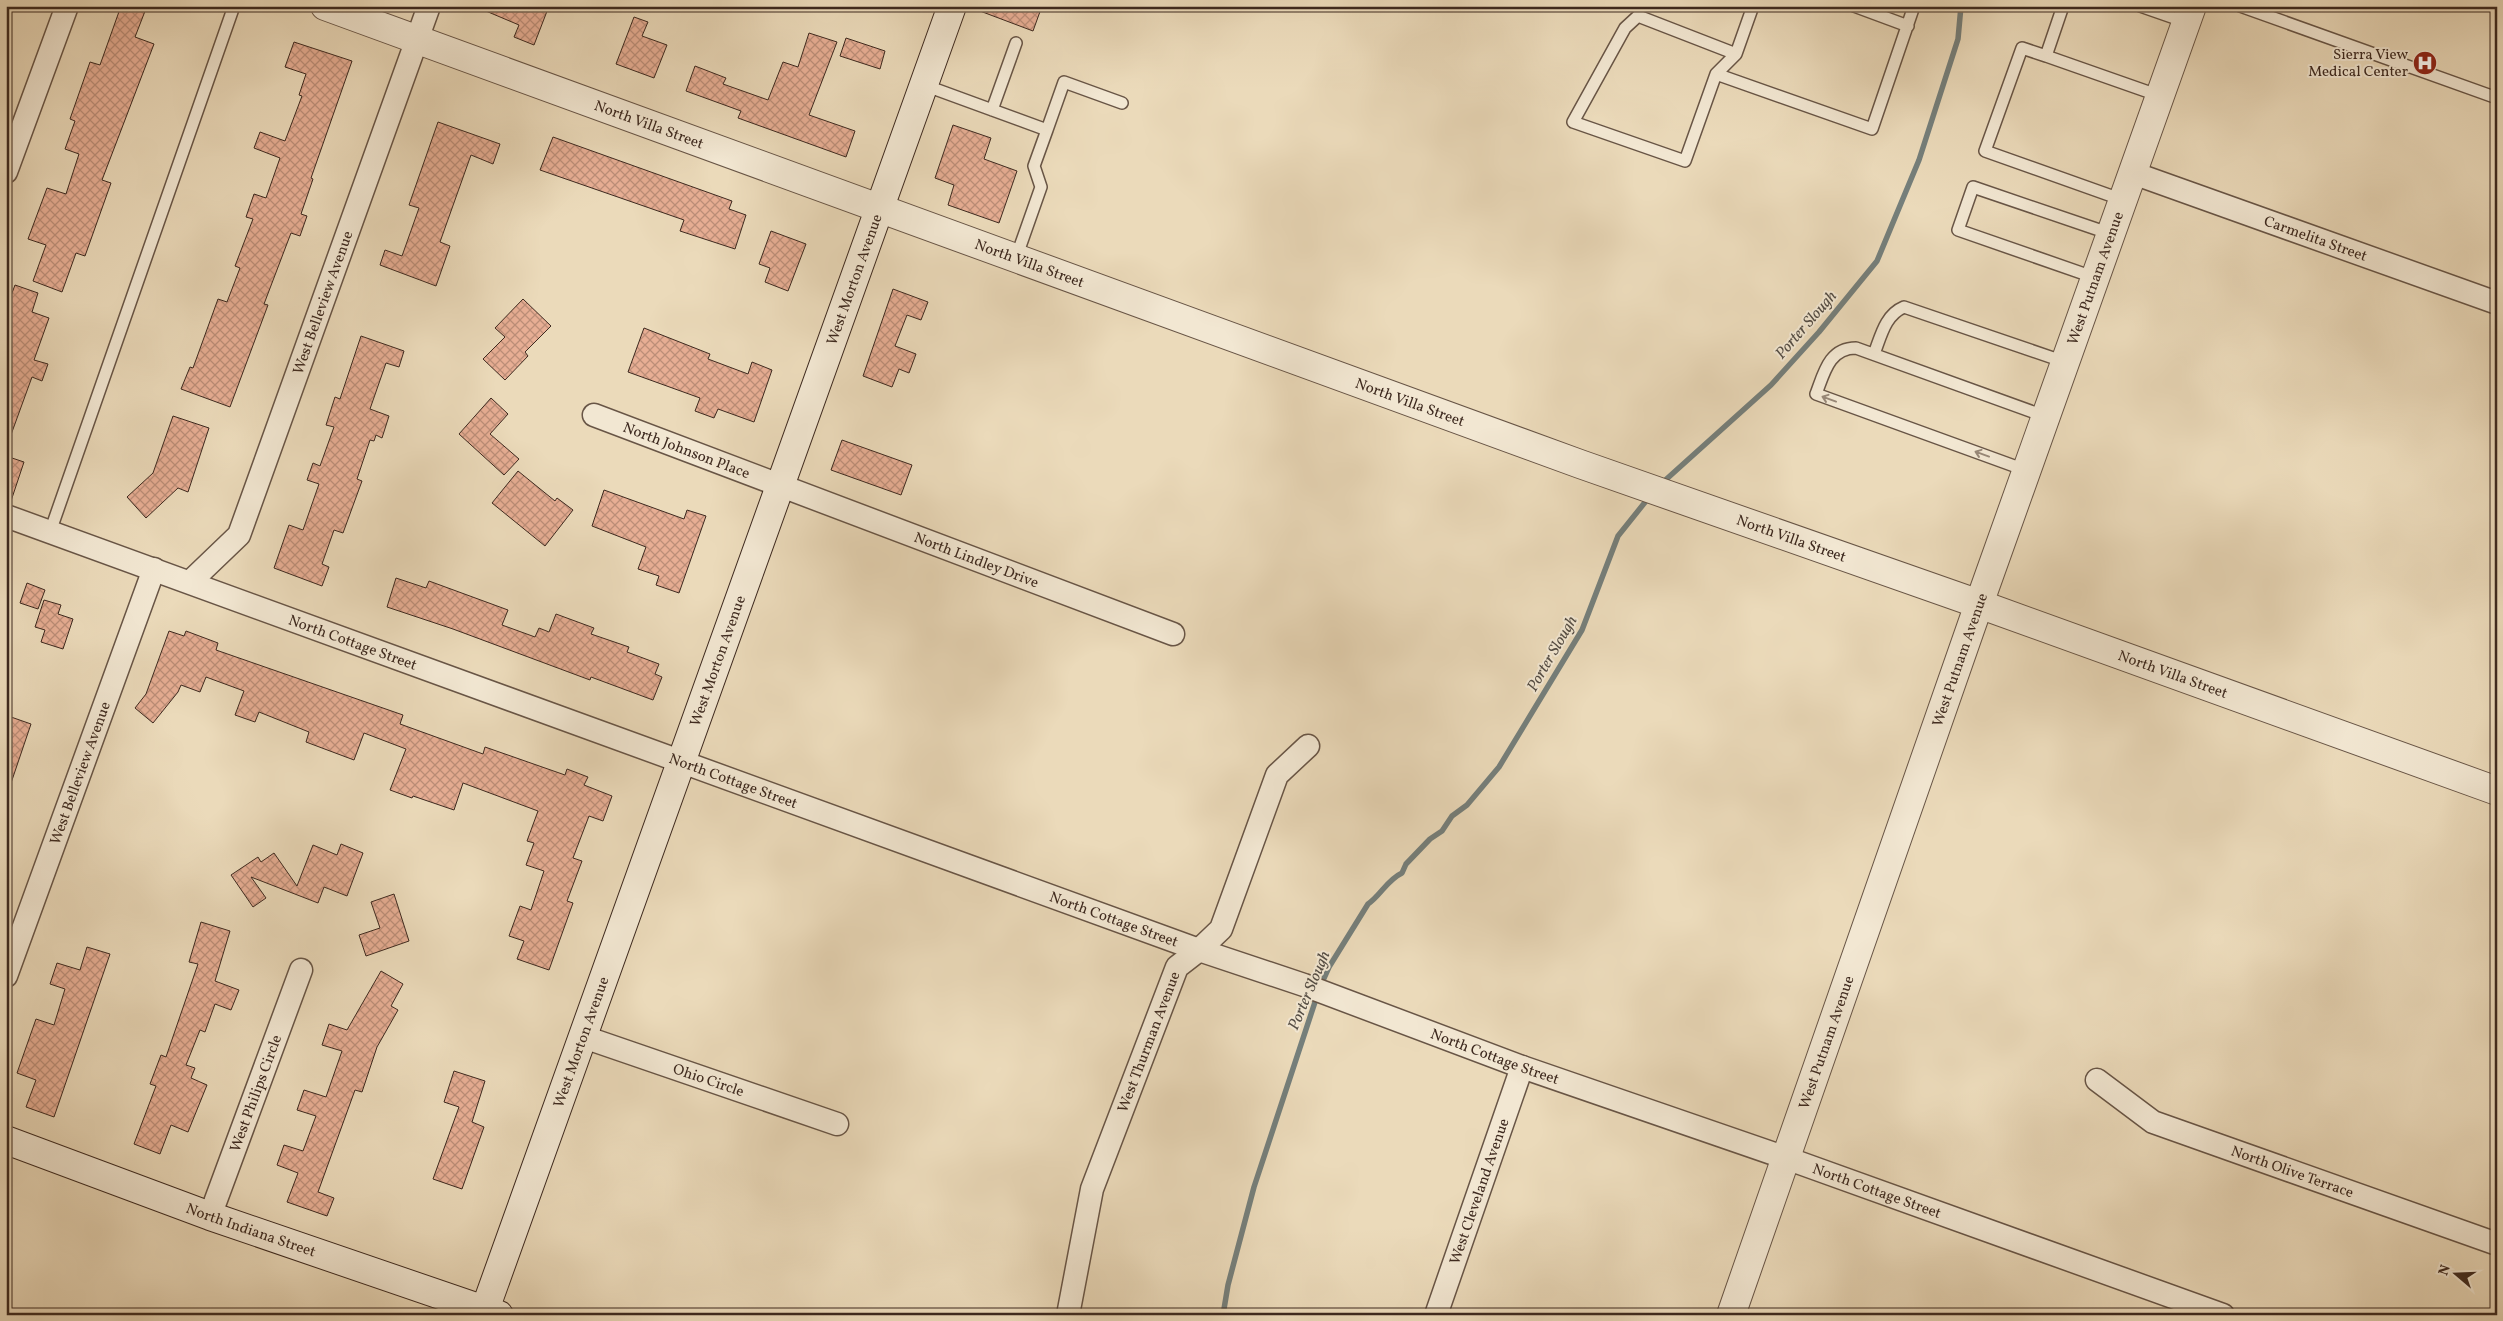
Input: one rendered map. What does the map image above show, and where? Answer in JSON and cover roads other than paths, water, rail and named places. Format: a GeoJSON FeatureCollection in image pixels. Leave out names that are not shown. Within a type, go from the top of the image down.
{"type":"FeatureCollection","features":[{"type":"Feature","properties":{"kind":"street"},"geometry":{"type":"LineString","coordinates":[[6,172],[67,6]]}},
{"type":"Feature","properties":{"kind":"street","name":"North Villa Street"},"geometry":{"type":"LineString","coordinates":[[326,6],[1672,497],[1979,604],[2497,791]]}},
{"type":"Feature","properties":{"kind":"street","name":"West Belleview Avenue"},"geometry":{"type":"LineString","coordinates":[[190,582],[239,535],[429,6]]}},
{"type":"Feature","properties":{"kind":"street","name":"West Morton Avenue"},"geometry":{"type":"LineString","coordinates":[[489,1313],[581,1036],[952,6]]}},
{"type":"Feature","properties":{"kind":"street","name":"West Putnam Avenue"},"geometry":{"type":"LineString","coordinates":[[1731,1315],[1979,604],[2028,471],[2189,14]]}},
{"type":"Feature","properties":{"kind":"street","name":"Carmelita Street"},"geometry":{"type":"LineString","coordinates":[[2133,173],[2497,304]]}},
{"type":"Feature","properties":{"kind":"street","name":"North Johnson Place"},"geometry":{"type":"LineString","coordinates":[[594,415],[779,487]]}},
{"type":"Feature","properties":{"kind":"street","name":"North Lindley Drive"},"geometry":{"type":"LineString","coordinates":[[779,487],[1173,634]]}},
{"type":"Feature","properties":{"kind":"street","name":"North Cottage Street"},"geometry":{"type":"LineString","coordinates":[[6,516],[1199,950],[1304,984],[1522,1067],[1786,1158],[2223,1315]]}},
{"type":"Feature","properties":{"kind":"street","name":"West Belleview Avenue"},"geometry":{"type":"LineString","coordinates":[[6,976],[154,570]]}},
{"type":"Feature","properties":{"kind":"street","name":"West Thurman Avenue"},"geometry":{"type":"LineString","coordinates":[[1068,1315],[1092,1190],[1177,967],[1199,950],[1221,929],[1277,775],[1308,746]]}},
{"type":"Feature","properties":{"kind":"street","name":"West Philips Circle"},"geometry":{"type":"LineString","coordinates":[[210,1216],[301,970]]}},
{"type":"Feature","properties":{"kind":"street","name":"Ohio Circle"},"geometry":{"type":"LineString","coordinates":[[581,1036],[837,1124]]}},
{"type":"Feature","properties":{"kind":"street","name":"West Cleveland Avenue"},"geometry":{"type":"LineString","coordinates":[[1436,1315],[1522,1067]]}},
{"type":"Feature","properties":{"kind":"street","name":"North Olive Terrace"},"geometry":{"type":"LineString","coordinates":[[2097,1080],[2153,1122],[2497,1244]]}},
{"type":"Feature","properties":{"kind":"street","name":"North Indiana Street"},"geometry":{"type":"LineString","coordinates":[[6,1140],[210,1216],[489,1313]]}},
{"type":"Feature","properties":{"kind":"lane"},"geometry":{"type":"LineString","coordinates":[[50,532],[234,6]]}},
{"type":"Feature","properties":{"kind":"lane"},"geometry":{"type":"LineString","coordinates":[[1736,54],[1638,16],[1625,28],[1573,122],[1685,161],[1716,74],[1736,54],[1754,6]]}},
{"type":"Feature","properties":{"kind":"lane"},"geometry":{"type":"LineString","coordinates":[[1854,6],[1908,26]]}},
{"type":"Feature","properties":{"kind":"lane"},"geometry":{"type":"LineString","coordinates":[[1716,74],[1872,128],[1914,6]]}},
{"type":"Feature","properties":{"kind":"lane"},"geometry":{"type":"LineString","coordinates":[[2046,56],[2063,6]]}},
{"type":"Feature","properties":{"kind":"lane"},"geometry":{"type":"LineString","coordinates":[[2140,6],[2189,14]]}},
{"type":"Feature","properties":{"kind":"lane"},"geometry":{"type":"LineString","coordinates":[[2240,6],[2497,98]]}},
{"type":"Feature","properties":{"kind":"lane"},"geometry":{"type":"LineString","coordinates":[[992,110],[1016,43]]}},
{"type":"Feature","properties":{"kind":"lane"},"geometry":{"type":"LineString","coordinates":[[2123,200],[1986,151],[2022,48],[2160,96]]}},
{"type":"Feature","properties":{"kind":"lane"},"geometry":{"type":"LineString","coordinates":[[1016,258],[1040,187],[1034,166],[1064,82],[1122,103]]}},
{"type":"Feature","properties":{"kind":"lane"},"geometry":{"type":"LineString","coordinates":[[924,85],[1047,130]]}},
{"type":"Feature","properties":{"kind":"lane"},"geometry":{"type":"LineString","coordinates":[[2096,278],[1958,230],[1973,187],[2111,234]]}},
{"type":"Feature","properties":{"kind":"lane"},"geometry":{"type":"LineString","coordinates":[[1874,354],[1885,325],[1894,313],[1904,307],[2066,362]]}},
{"type":"Feature","properties":{"kind":"lane"},"geometry":{"type":"LineString","coordinates":[[2028,471],[1816,394],[1829,360],[1841,350],[1856,348],[2046,417]]}},
{"type":"Feature","properties":{"kind":"waterway","name":"Porter Slough"},"geometry":{"type":"LineString","coordinates":[[1661,484],[1771,385],[1819,332],[1877,261],[1919,160],[1958,39],[1961,6]]}},
{"type":"Feature","properties":{"kind":"waterway","name":"Porter Slough"},"geometry":{"type":"LineString","coordinates":[[1320,987],[1329,967],[1368,904],[1392,880],[1402,873],[1406,864],[1430,839],[1442,831],[1452,816],[1467,805],[1499,767],[1582,630],[1618,536],[1650,496]]}},
{"type":"Feature","properties":{"kind":"waterway","name":"Porter Slough"},"geometry":{"type":"LineString","coordinates":[[1223,1315],[1228,1285],[1254,1187],[1317,996]]}},
{"type":"Feature","properties":{"kind":"place","name":"Sierra View Medical Center"},"geometry":{"type":"Point","coordinates":[2425,63]}}]}
